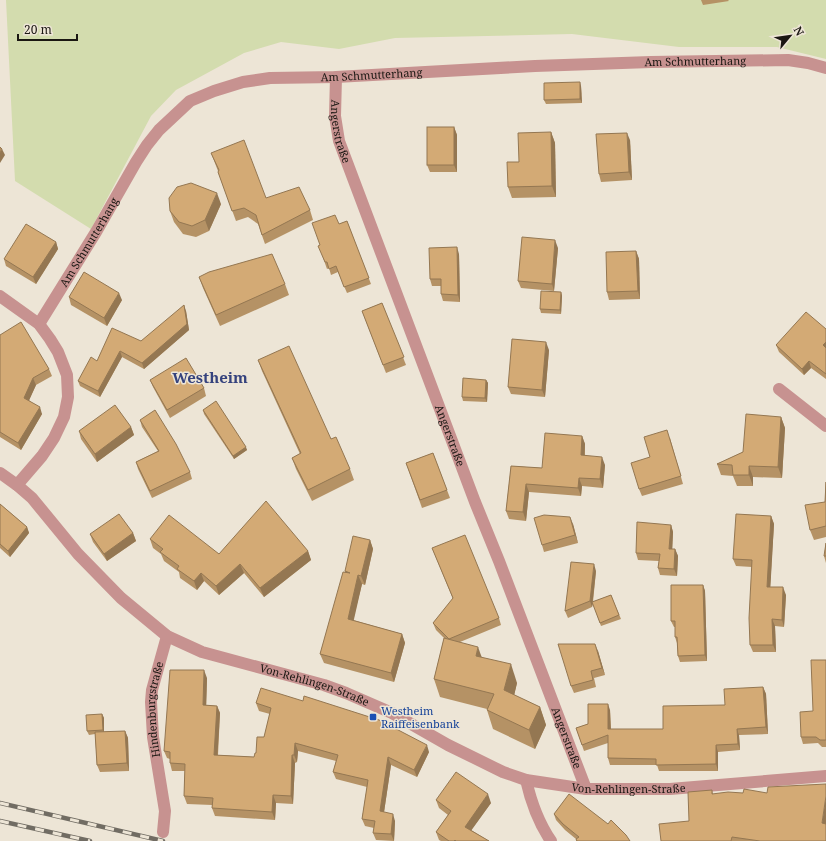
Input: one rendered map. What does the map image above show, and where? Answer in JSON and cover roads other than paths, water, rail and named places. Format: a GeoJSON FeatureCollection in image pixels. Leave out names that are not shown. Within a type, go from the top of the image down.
{"type":"FeatureCollection","features":[{"type":"Feature","properties":{"kind":"street","name":"Am Schmutterhang"},"geometry":{"type":"LineString","coordinates":[[39,324],[96,232],[136,162],[159,130],[190,101],[214,91],[243,82],[270,78],[535,66],[651,62],[788,60],[826,68]]}},
{"type":"Feature","properties":{"kind":"street","name":"Angerstraße"},"geometry":{"type":"LineString","coordinates":[[336,76],[335,116],[339,140],[475,502],[586,789]]}},
{"type":"Feature","properties":{"kind":"street"},"geometry":{"type":"LineString","coordinates":[[0,296],[39,324],[50,339],[67,375],[68,397],[64,417],[54,438],[42,456],[17,485]]}},
{"type":"Feature","properties":{"kind":"street"},"geometry":{"type":"LineString","coordinates":[[779,389],[826,426]]}},
{"type":"Feature","properties":{"kind":"street","name":"Von-Rehlingen-Straße"},"geometry":{"type":"LineString","coordinates":[[0,473],[32,498],[78,554],[121,598],[168,636],[202,652],[324,685],[346,693],[403,719],[475,760],[503,772],[526,780],[586,789],[670,789],[826,776]]}},
{"type":"Feature","properties":{"kind":"street","name":"Hindenburgstraße"},"geometry":{"type":"LineString","coordinates":[[163,832],[165,811],[153,737],[151,702],[152,690],[168,636]]}},
{"type":"Feature","properties":{"kind":"street"},"geometry":{"type":"LineString","coordinates":[[526,780],[530,799],[541,826],[551,841]]}},
{"type":"Feature","properties":{"kind":"railway"},"geometry":{"type":"LineString","coordinates":[[0,803],[163,841]]}},
{"type":"Feature","properties":{"kind":"railway"},"geometry":{"type":"LineString","coordinates":[[0,821],[90,841]]}},
{"type":"Feature","properties":{"kind":"place","name":"Westheim Raiffeisenbank"},"geometry":{"type":"Point","coordinates":[373,717]}},
{"type":"Feature","properties":{"kind":"district","name":"Westheim"},"geometry":{"type":"Point","coordinates":[210,378]}}]}
